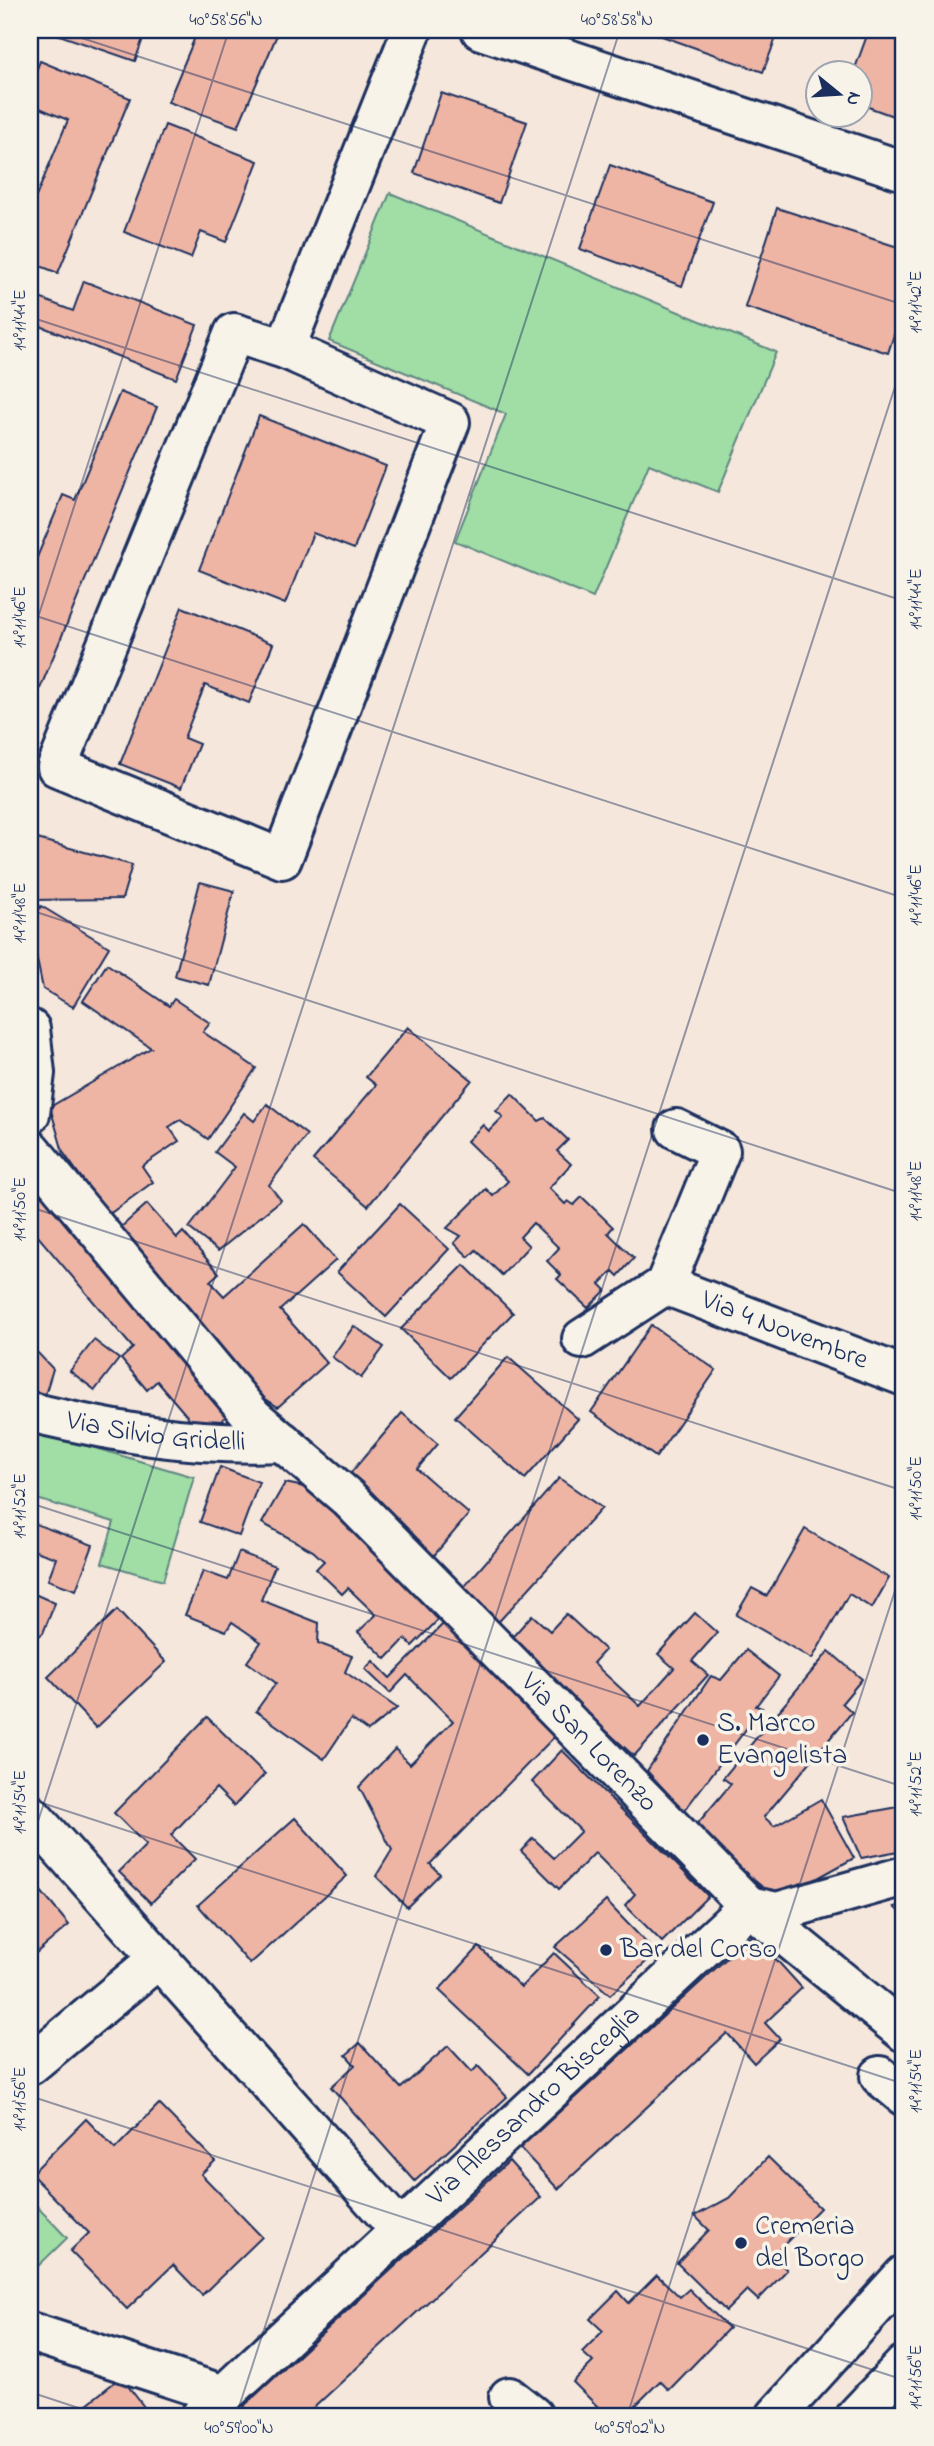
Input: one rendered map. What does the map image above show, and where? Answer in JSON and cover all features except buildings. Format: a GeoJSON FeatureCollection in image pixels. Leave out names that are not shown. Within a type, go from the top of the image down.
{"type":"FeatureCollection","features":[{"type":"Feature","properties":{"kind":"street"},"geometry":{"type":"LineString","coordinates":[[285,349],[412,30]]}},
{"type":"Feature","properties":{"kind":"street"},"geometry":{"type":"LineString","coordinates":[[481,30],[904,171]]}},
{"type":"Feature","properties":{"kind":"street"},"geometry":{"type":"LineString","coordinates":[[234,333],[285,349],[450,422],[282,859],[57,767],[234,333]]}},
{"type":"Feature","properties":{"kind":"street"},"geometry":{"type":"LineString","coordinates":[[30,1029],[35,1073],[30,1114]]}},
{"type":"Feature","properties":{"kind":"street"},"geometry":{"type":"LineString","coordinates":[[582,1339],[665,1285],[720,1151],[676,1129]]}},
{"type":"Feature","properties":{"kind":"street","name":"Via San Lorenzo"},"geometry":{"type":"LineString","coordinates":[[30,1149],[253,1417],[348,1498],[749,1906],[904,2032]]}},
{"type":"Feature","properties":{"kind":"street","name":"Via 4 Novembre"},"geometry":{"type":"LineString","coordinates":[[665,1285],[904,1376]]}},
{"type":"Feature","properties":{"kind":"street","name":"Via Silvio Gridelli"},"geometry":{"type":"LineString","coordinates":[[30,1412],[117,1432],[176,1441],[232,1445],[283,1442]]}},
{"type":"Feature","properties":{"kind":"street"},"geometry":{"type":"LineString","coordinates":[[30,1814],[401,2231]]}},
{"type":"Feature","properties":{"kind":"street"},"geometry":{"type":"LineString","coordinates":[[749,1906],[777,1912],[904,1876]]}},
{"type":"Feature","properties":{"kind":"street","name":"Via Alessandro Bisceglia"},"geometry":{"type":"LineString","coordinates":[[212,2406],[749,1906]]}},
{"type":"Feature","properties":{"kind":"street"},"geometry":{"type":"LineString","coordinates":[[30,2065],[158,1959]]}},
{"type":"Feature","properties":{"kind":"street"},"geometry":{"type":"LineString","coordinates":[[776,2416],[904,2275]]}},
{"type":"Feature","properties":{"kind":"street"},"geometry":{"type":"LineString","coordinates":[[30,2332],[212,2406]]}},
{"type":"Feature","properties":{"kind":"street"},"geometry":{"type":"LineString","coordinates":[[856,2416],[904,2365]]}},
{"type":"Feature","properties":{"kind":"green space"},"geometry":{"type":"Polygon","coordinates":[[[390,193],[776,352],[718,492],[649,464],[593,598],[455,541],[506,414],[329,341],[390,193]]]}},
{"type":"Feature","properties":{"kind":"green space"},"geometry":{"type":"Polygon","coordinates":[[[30,1429],[194,1477],[163,1581],[102,1563],[114,1522],[30,1497],[30,1429]]]}},
{"type":"Feature","properties":{"kind":"green space"},"geometry":{"type":"Polygon","coordinates":[[[30,2199],[67,2238],[30,2274],[30,2199]]]}},
{"type":"Feature","properties":{"kind":"place","name":"S. Marco Evangelista"},"geometry":{"type":"Point","coordinates":[703,1740]}},
{"type":"Feature","properties":{"kind":"place","name":"Bar del Corso"},"geometry":{"type":"Point","coordinates":[606,1950]}},
{"type":"Feature","properties":{"kind":"place","name":"Cremeria del Borgo"},"geometry":{"type":"Point","coordinates":[741,2243]}}]}
